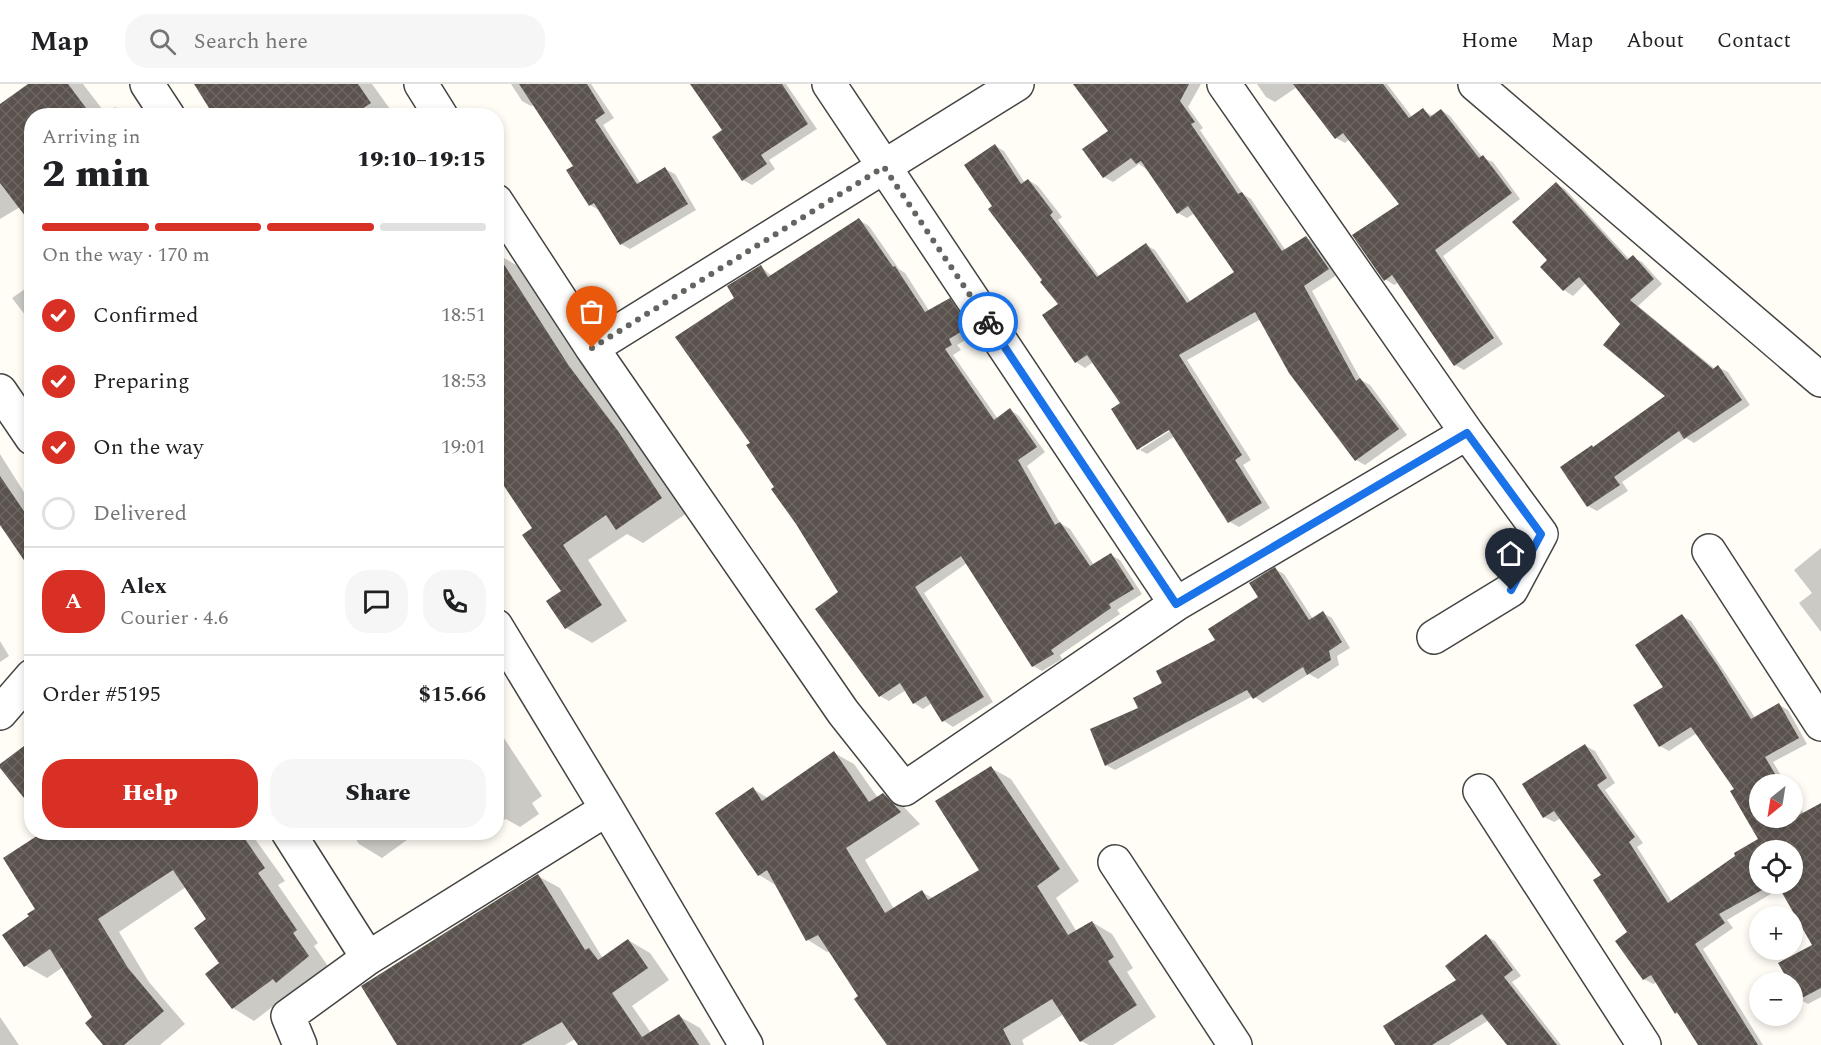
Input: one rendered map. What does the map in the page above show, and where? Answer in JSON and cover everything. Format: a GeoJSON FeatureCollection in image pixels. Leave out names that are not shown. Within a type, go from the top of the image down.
{"type":"FeatureCollection","features":[{"type":"Feature","properties":{"kind":"street"},"geometry":{"type":"LineString","coordinates":[[147,84],[163,108]]}},
{"type":"Feature","properties":{"kind":"street"},"geometry":{"type":"LineString","coordinates":[[421,84],[436,108]]}},
{"type":"Feature","properties":{"kind":"street"},"geometry":{"type":"LineString","coordinates":[[829,84],[1176,604]]}},
{"type":"Feature","properties":{"kind":"street"},"geometry":{"type":"LineString","coordinates":[[592,348],[1017,84]]}},
{"type":"Feature","properties":{"kind":"street"},"geometry":{"type":"LineString","coordinates":[[1224,84],[1467,433],[1541,534],[1511,590],[1434,637]]}},
{"type":"Feature","properties":{"kind":"street"},"geometry":{"type":"LineString","coordinates":[[1474,84],[1821,380]]}},
{"type":"Feature","properties":{"kind":"street"},"geometry":{"type":"LineString","coordinates":[[504,213],[592,348],[843,712],[904,789],[1176,604],[1467,433]]}},
{"type":"Feature","properties":{"kind":"street"},"geometry":{"type":"LineString","coordinates":[[0,391],[24,426]]}},
{"type":"Feature","properties":{"kind":"street"},"geometry":{"type":"LineString","coordinates":[[1709,550],[1821,724]]}},
{"type":"Feature","properties":{"kind":"street"},"geometry":{"type":"LineString","coordinates":[[504,639],[607,808],[746,1045]]}},
{"type":"Feature","properties":{"kind":"street"},"geometry":{"type":"LineString","coordinates":[[0,713],[24,685]]}},
{"type":"Feature","properties":{"kind":"street"},"geometry":{"type":"LineString","coordinates":[[1480,791],[1644,1045]]}},
{"type":"Feature","properties":{"kind":"street"},"geometry":{"type":"LineString","coordinates":[[300,1045],[288,1016],[368,958],[607,808]]}},
{"type":"Feature","properties":{"kind":"street"},"geometry":{"type":"LineString","coordinates":[[293,840],[368,958]]}},
{"type":"Feature","properties":{"kind":"street"},"geometry":{"type":"LineString","coordinates":[[1115,862],[1235,1045]]}},
{"type":"Feature","properties":{"kind":"building"},"geometry":{"type":"Polygon","coordinates":[[[28,84],[68,84],[86,108],[24,108],[24,214],[0,183],[0,104],[28,84]]]}},
{"type":"Feature","properties":{"kind":"building"},"geometry":{"type":"Polygon","coordinates":[[[194,84],[358,84],[371,103],[363,108],[209,108],[194,84]]]}},
{"type":"Feature","properties":{"kind":"building"},"geometry":{"type":"Polygon","coordinates":[[[519,84],[587,84],[605,113],[595,120],[637,184],[665,167],[688,204],[620,245],[594,203],[589,206],[566,170],[573,166],[519,84]]]}},
{"type":"Feature","properties":{"kind":"building"},"geometry":{"type":"Polygon","coordinates":[[[690,84],[782,84],[808,124],[761,155],[767,164],[742,181],[712,137],[722,130],[690,84]]]}},
{"type":"Feature","properties":{"kind":"building"},"geometry":{"type":"Polygon","coordinates":[[[1073,84],[1189,84],[1180,101],[1195,122],[1191,124],[1238,194],[1242,192],[1282,251],[1306,236],[1329,269],[1304,286],[1356,381],[1360,378],[1399,429],[1355,461],[1289,373],[1255,312],[1179,355],[1242,455],[1235,460],[1262,503],[1228,523],[1169,430],[1137,450],[1111,409],[1120,403],[1087,355],[1075,363],[1042,315],[1058,304],[988,209],[992,206],[964,165],[995,144],[1021,184],[1028,179],[1053,212],[1050,215],[1097,277],[1146,243],[1187,303],[1234,272],[1188,206],[1177,214],[1141,161],[1136,164],[1131,158],[1103,178],[1082,149],[1108,131],[1073,84]]]}},
{"type":"Feature","properties":{"kind":"building"},"geometry":{"type":"Polygon","coordinates":[[[1293,84],[1383,84],[1409,118],[1423,108],[1430,117],[1441,109],[1479,158],[1483,155],[1512,193],[1435,250],[1494,338],[1454,366],[1392,275],[1384,281],[1352,235],[1399,204],[1343,133],[1335,139],[1293,84]]]}},
{"type":"Feature","properties":{"kind":"building"},"geometry":{"type":"Polygon","coordinates":[[[1556,182],[1627,260],[1633,255],[1654,279],[1630,300],[1713,369],[1718,365],[1742,400],[1684,439],[1679,431],[1614,477],[1620,485],[1587,507],[1560,467],[1592,445],[1593,447],[1665,396],[1603,345],[1620,324],[1579,277],[1563,291],[1540,267],[1547,260],[1512,222],[1556,182]]]}},
{"type":"Feature","properties":{"kind":"building"},"geometry":{"type":"Polygon","coordinates":[[[859,218],[893,267],[895,266],[925,312],[950,298],[969,327],[949,339],[952,345],[945,349],[994,420],[1010,408],[1037,447],[1018,460],[1055,525],[1060,522],[1090,566],[1111,553],[1134,589],[1109,604],[1111,608],[1051,650],[1054,654],[1032,667],[961,556],[915,587],[984,697],[942,722],[926,696],[913,704],[900,683],[879,697],[815,609],[838,592],[796,524],[771,489],[774,487],[746,445],[750,443],[675,337],[734,298],[727,286],[761,265],[768,277],[859,218]]]}},
{"type":"Feature","properties":{"kind":"building"},"geometry":{"type":"Polygon","coordinates":[[[504,264],[569,366],[618,431],[662,498],[616,530],[606,515],[563,545],[602,605],[565,629],[546,601],[561,591],[522,535],[532,528],[504,486],[504,264]]]}},
{"type":"Feature","properties":{"kind":"building"},"geometry":{"type":"Polygon","coordinates":[[[0,476],[24,511],[24,560],[0,525],[0,476]]]}},
{"type":"Feature","properties":{"kind":"building"},"geometry":{"type":"Polygon","coordinates":[[[1275,567],[1309,620],[1323,611],[1342,642],[1329,651],[1331,660],[1307,675],[1303,667],[1253,699],[1247,690],[1105,766],[1090,729],[1138,708],[1133,698],[1162,683],[1156,671],[1215,640],[1208,629],[1258,597],[1249,583],[1275,567]]]}},
{"type":"Feature","properties":{"kind":"building"},"geometry":{"type":"Polygon","coordinates":[[[1682,614],[1751,719],[1779,703],[1799,738],[1765,757],[1775,774],[1749,774],[1749,824],[1730,791],[1734,789],[1691,727],[1659,747],[1633,705],[1663,687],[1635,645],[1682,614]]]}},
{"type":"Feature","properties":{"kind":"building"},"geometry":{"type":"Polygon","coordinates":[[[1585,744],[1607,778],[1597,785],[1635,837],[1629,842],[1668,903],[1735,856],[1734,853],[1749,844],[1749,894],[1755,894],[1719,914],[1725,923],[1695,944],[1758,1045],[1698,1045],[1677,1012],[1675,1014],[1651,975],[1643,980],[1615,941],[1627,932],[1593,880],[1601,875],[1554,811],[1543,818],[1522,784],[1585,744]]]}},
{"type":"Feature","properties":{"kind":"building"},"geometry":{"type":"Polygon","coordinates":[[[24,746],[24,798],[0,768],[0,764],[24,746]]]}},
{"type":"Feature","properties":{"kind":"building"},"geometry":{"type":"Polygon","coordinates":[[[834,751],[869,802],[883,793],[901,812],[846,848],[885,913],[922,890],[928,900],[979,870],[935,801],[991,766],[1060,869],[1037,886],[1068,935],[1092,921],[1114,957],[1108,961],[1137,1005],[1080,1042],[1052,999],[1003,1029],[1011,1045],[887,1045],[854,999],[858,996],[818,935],[806,941],[767,870],[758,876],[715,813],[753,787],[762,801],[834,751]]]}},
{"type":"Feature","properties":{"kind":"building"},"geometry":{"type":"Polygon","coordinates":[[[1821,803],[1821,988],[1803,997],[1803,972],[1783,972],[1778,963],[1784,960],[1803,960],[1803,950],[1812,945],[1803,929],[1803,906],[1790,906],[1783,894],[1803,894],[1803,840],[1756,840],[1758,839],[1752,828],[1803,828],[1803,813],[1821,803]]]}},
{"type":"Feature","properties":{"kind":"building"},"geometry":{"type":"Polygon","coordinates":[[[31,840],[246,840],[265,868],[258,873],[297,930],[293,933],[309,956],[276,983],[273,979],[232,1009],[205,974],[219,963],[194,928],[206,919],[173,870],[98,919],[128,968],[164,1011],[124,1045],[103,1045],[85,1023],[92,1017],[50,949],[24,967],[2,935],[35,909],[3,858],[31,840]]]}},
{"type":"Feature","properties":{"kind":"building"},"geometry":{"type":"Polygon","coordinates":[[[538,874],[585,950],[589,948],[598,960],[628,939],[648,968],[612,993],[642,1037],[679,1014],[699,1045],[578,1045],[562,1022],[521,1045],[397,1045],[361,986],[538,874]]]}},
{"type":"Feature","properties":{"kind":"building"},"geometry":{"type":"Polygon","coordinates":[[[1486,934],[1513,970],[1504,977],[1557,1045],[1507,1045],[1482,1014],[1432,1045],[1395,1045],[1383,1026],[1456,980],[1445,966],[1486,934]]]}},
{"type":"Feature","properties":{"kind":"way so far"},"geometry":{"type":"LineString","coordinates":[[592,348],[884,167],[988,322]]}},
{"type":"Feature","properties":{"kind":"route"},"geometry":{"type":"LineString","coordinates":[[988,322],[1176,604],[1467,433],[1541,534],[1511,590]]}}]}
